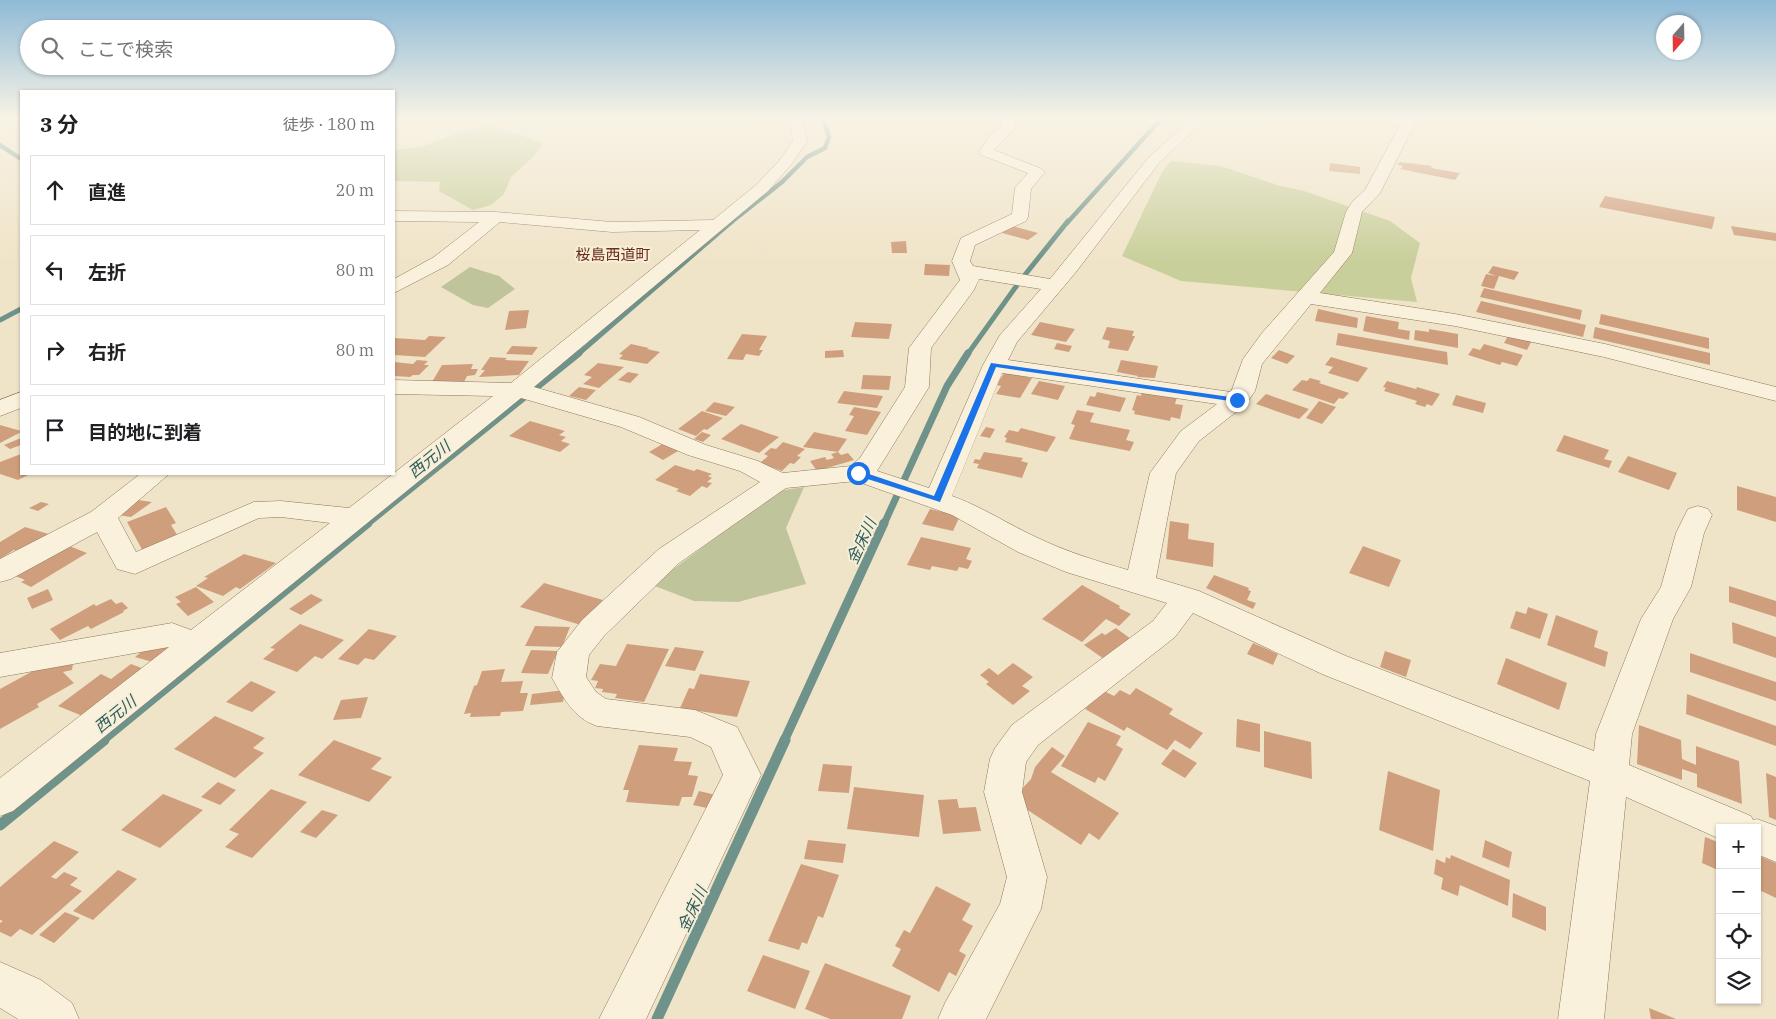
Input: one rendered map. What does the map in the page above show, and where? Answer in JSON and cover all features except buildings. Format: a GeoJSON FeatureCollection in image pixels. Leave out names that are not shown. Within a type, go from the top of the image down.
{"type":"FeatureCollection","features":[{"type":"Feature","properties":{"kind":"street"},"geometry":{"type":"LineString","coordinates":[[0,800],[516,390],[774,177],[782,167]]}},
{"type":"Feature","properties":{"kind":"street"},"geometry":{"type":"LineString","coordinates":[[864,475],[917,387],[920,348],[970,280],[961,261],[967,242],[1020,217],[1023,188],[1037,172],[1025,167]]}},
{"type":"Feature","properties":{"kind":"street"},"geometry":{"type":"LineString","coordinates":[[937,500],[994,365],[1008,340],[1046,284],[1148,167]]}},
{"type":"Feature","properties":{"kind":"street"},"geometry":{"type":"LineString","coordinates":[[1140,584],[1163,473],[1190,436],[1237,400],[1243,391],[1251,364],[1270,338],[1342,253],[1348,241],[1354,212],[1358,205],[1372,193],[1386,167]]}},
{"type":"Feature","properties":{"kind":"street"},"geometry":{"type":"LineString","coordinates":[[395,216],[496,217],[612,227],[716,225]]}},
{"type":"Feature","properties":{"kind":"street"},"geometry":{"type":"LineString","coordinates":[[395,286],[441,261],[496,217]]}},
{"type":"Feature","properties":{"kind":"street"},"geometry":{"type":"LineString","coordinates":[[966,271],[1046,284]]}},
{"type":"Feature","properties":{"kind":"street"},"geometry":{"type":"LineString","coordinates":[[1306,297],[1454,320],[1605,351],[1776,394]]}},
{"type":"Feature","properties":{"kind":"street"},"geometry":{"type":"LineString","coordinates":[[994,365],[1237,400]]}},
{"type":"Feature","properties":{"kind":"street"},"geometry":{"type":"LineString","coordinates":[[395,386],[516,390],[545,396],[630,422],[697,450],[749,466],[779,481]]}},
{"type":"Feature","properties":{"kind":"street"},"geometry":{"type":"LineString","coordinates":[[0,409],[20,399]]}},
{"type":"Feature","properties":{"kind":"street"},"geometry":{"type":"LineString","coordinates":[[0,572],[101,518],[155,475]]}},
{"type":"Feature","properties":{"kind":"street"},"geometry":{"type":"LineString","coordinates":[[622,1019],[742,776],[724,738],[695,724],[597,712],[584,701],[569,678],[573,652],[593,628],[670,556],[779,481],[864,475],[962,509],[1028,545],[1076,565],[1188,598],[1334,665],[1612,774],[1728,824]]}},
{"type":"Feature","properties":{"kind":"street"},"geometry":{"type":"LineString","coordinates":[[101,518],[106,521],[127,562],[135,564],[254,510],[281,510],[356,517]]}},
{"type":"Feature","properties":{"kind":"street"},"geometry":{"type":"LineString","coordinates":[[1581,1019],[1612,774],[1614,734],[1657,619],[1676,587],[1690,533],[1698,515]]}},
{"type":"Feature","properties":{"kind":"street"},"geometry":{"type":"LineString","coordinates":[[961,1019],[1020,909],[1027,877],[1003,792],[1008,759],[1025,735],[1164,630],[1188,598]]}},
{"type":"Feature","properties":{"kind":"street"},"geometry":{"type":"LineString","coordinates":[[0,666],[172,635],[196,645]]}},
{"type":"Feature","properties":{"kind":"street"},"geometry":{"type":"LineString","coordinates":[[1761,838],[1776,844]]}},
{"type":"Feature","properties":{"kind":"street"},"geometry":{"type":"LineString","coordinates":[[0,984],[25,996],[56,1019]]}},
{"type":"Feature","properties":{"kind":"green space"},"geometry":{"type":"Polygon","coordinates":[[[395,167],[522,167],[511,177],[504,194],[491,205],[473,210],[439,191],[440,182],[395,181],[395,167]]]}},
{"type":"Feature","properties":{"kind":"green space"},"geometry":{"type":"Polygon","coordinates":[[[1166,167],[1223,167],[1280,186],[1304,191],[1390,221],[1420,243],[1411,278],[1417,302],[1181,281],[1122,256],[1162,172],[1166,167]]]}},
{"type":"Feature","properties":{"kind":"green space"},"geometry":{"type":"Polygon","coordinates":[[[470,267],[499,276],[515,289],[488,308],[473,305],[441,287],[470,267]]]}},
{"type":"Feature","properties":{"kind":"green space"},"geometry":{"type":"Polygon","coordinates":[[[804,487],[786,528],[806,584],[738,602],[694,601],[652,585],[778,491],[804,487]]]}},
{"type":"Feature","properties":{"kind":"waterway","name":"西元川"},"geometry":{"type":"LineString","coordinates":[[730,223],[782,182],[797,167]]}},
{"type":"Feature","properties":{"kind":"waterway","name":"金床川"},"geometry":{"type":"LineString","coordinates":[[1067,223],[1118,167]]}},
{"type":"Feature","properties":{"kind":"waterway","name":"西元川"},"geometry":{"type":"LineString","coordinates":[[577,355],[732,221]]}},
{"type":"Feature","properties":{"kind":"waterway","name":"金床川"},"geometry":{"type":"LineString","coordinates":[[967,355],[1020,281],[1068,221]]}},
{"type":"Feature","properties":{"kind":"waterway"},"geometry":{"type":"LineString","coordinates":[[0,320],[20,310]]}},
{"type":"Feature","properties":{"kind":"waterway","name":"西元川"},"geometry":{"type":"LineString","coordinates":[[367,524],[579,353]]}},
{"type":"Feature","properties":{"kind":"waterway","name":"金床川"},"geometry":{"type":"LineString","coordinates":[[884,524],[947,386],[968,353]]}},
{"type":"Feature","properties":{"kind":"waterway","name":"西元川"},"geometry":{"type":"LineString","coordinates":[[102,741],[368,523]]}},
{"type":"Feature","properties":{"kind":"waterway","name":"金床川"},"geometry":{"type":"LineString","coordinates":[[784,741],[884,523]]}},
{"type":"Feature","properties":{"kind":"waterway","name":"西元川"},"geometry":{"type":"LineString","coordinates":[[0,825],[104,740]]}},
{"type":"Feature","properties":{"kind":"waterway","name":"金床川"},"geometry":{"type":"LineString","coordinates":[[657,1019],[785,740]]}},
{"type":"Feature","properties":{"kind":"district","name":"桜島西道町"},"geometry":{"type":"Point","coordinates":[613,254]}},
{"type":"Feature","properties":{"kind":"route"},"geometry":{"type":"LineString","coordinates":[[858,473],[937,500],[994,365],[1237,400]]}}]}
